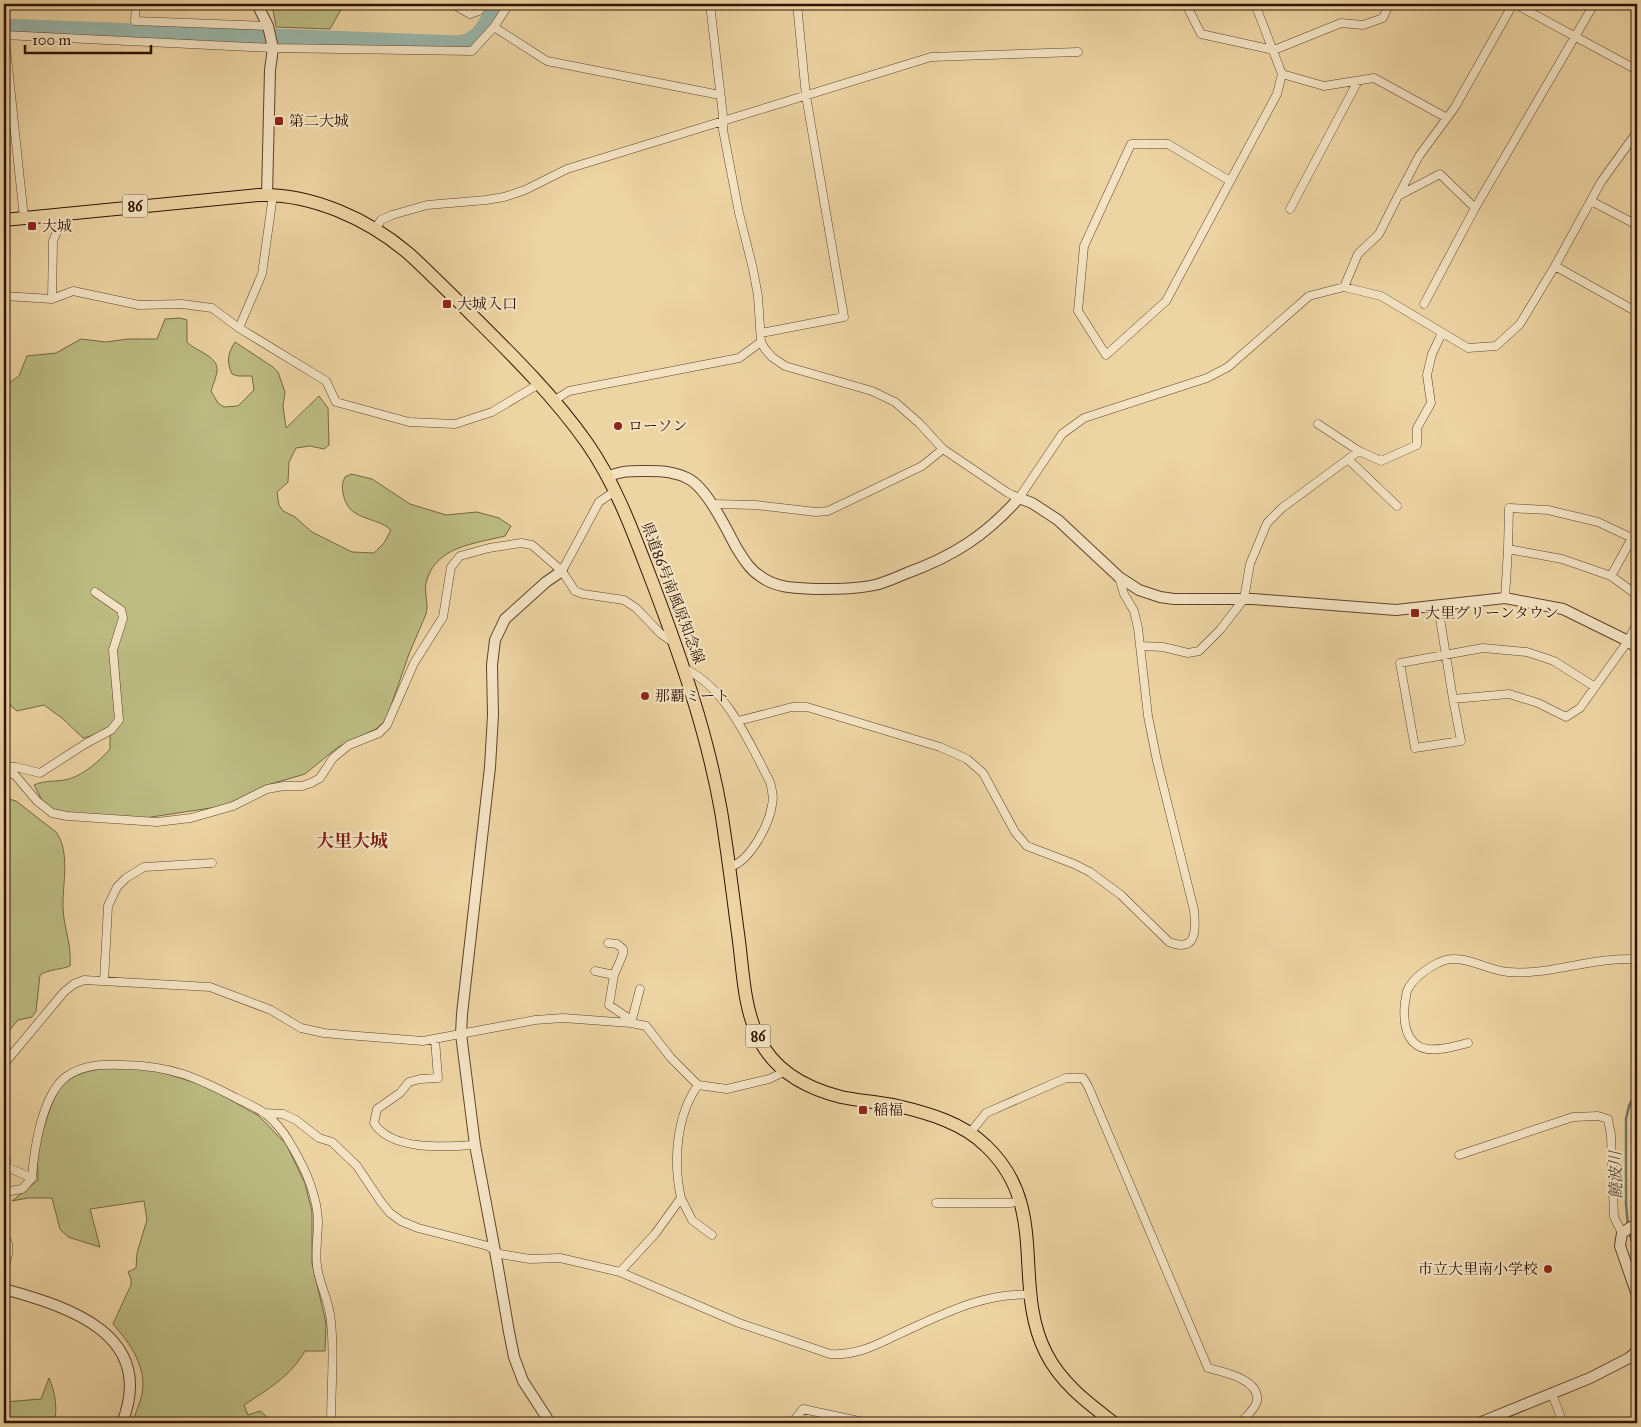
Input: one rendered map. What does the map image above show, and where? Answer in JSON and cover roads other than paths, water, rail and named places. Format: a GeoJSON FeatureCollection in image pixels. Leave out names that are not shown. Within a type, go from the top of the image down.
{"type":"FeatureCollection","features":[{"type":"Feature","properties":{"kind":"main road","name":"県道86号南風原知念線"},"geometry":{"type":"LineString","coordinates":[[4,220],[270,195],[326,206],[375,229],[407,252],[555,400],[586,441],[615,491],[638,545],[685,669],[706,738],[717,791],[730,867],[747,1003],[758,1037],[784,1072],[813,1088],[831,1094],[895,1105],[947,1121],[970,1132],[998,1158],[1013,1181],[1021,1201],[1025,1220],[1031,1295],[1039,1336],[1048,1358],[1061,1377],[1074,1390],[1114,1423]]}},
{"type":"Feature","properties":{"kind":"street"},"geometry":{"type":"LineString","coordinates":[[136,4],[135,21],[268,28]]}},
{"type":"Feature","properties":{"kind":"street"},"geometry":{"type":"LineString","coordinates":[[453,4],[470,14],[479,11],[484,4]]}},
{"type":"Feature","properties":{"kind":"street"},"geometry":{"type":"LineString","coordinates":[[24,218],[4,32],[273,45],[472,51],[494,27],[509,4]]}},
{"type":"Feature","properties":{"kind":"street"},"geometry":{"type":"LineString","coordinates":[[710,4],[722,122],[732,183],[758,296],[761,342],[772,357],[786,366],[872,391],[895,402],[919,423],[942,449],[1008,492],[1032,503],[1058,520],[1119,577],[1139,590],[1160,597],[1174,599],[1292,602],[1396,610],[1505,598],[1563,609],[1628,641],[1637,648]]}},
{"type":"Feature","properties":{"kind":"street"},"geometry":{"type":"LineString","coordinates":[[761,333],[844,317],[806,96],[797,4]]}},
{"type":"Feature","properties":{"kind":"street"},"geometry":{"type":"LineString","coordinates":[[1186,4],[1201,34],[1274,50],[1341,23],[1364,25],[1383,18],[1389,4]]}},
{"type":"Feature","properties":{"kind":"street"},"geometry":{"type":"LineString","coordinates":[[1230,181],[1168,144],[1131,144],[1084,246],[1078,311],[1106,355],[1166,301],[1277,94],[1282,74],[1255,4]]}},
{"type":"Feature","properties":{"kind":"street"},"geometry":{"type":"LineString","coordinates":[[1344,287],[1358,254],[1379,234],[1419,156],[1455,107],[1514,4],[1637,70]]}},
{"type":"Feature","properties":{"kind":"street"},"geometry":{"type":"LineString","coordinates":[[1424,304],[1475,208],[1594,4]]}},
{"type":"Feature","properties":{"kind":"street"},"geometry":{"type":"LineString","coordinates":[[239,328],[262,274],[270,195],[270,70],[273,45],[259,7]]}},
{"type":"Feature","properties":{"kind":"street"},"geometry":{"type":"LineString","coordinates":[[494,27],[547,61],[720,95]]}},
{"type":"Feature","properties":{"kind":"street"},"geometry":{"type":"LineString","coordinates":[[375,229],[381,220],[404,212],[427,205],[504,197],[525,190],[567,168],[931,58],[1078,52]]}},
{"type":"Feature","properties":{"kind":"street"},"geometry":{"type":"LineString","coordinates":[[1282,74],[1324,86],[1374,78],[1447,118]]}},
{"type":"Feature","properties":{"kind":"street"},"geometry":{"type":"LineString","coordinates":[[1290,210],[1358,81]]}},
{"type":"Feature","properties":{"kind":"street"},"geometry":{"type":"LineString","coordinates":[[608,477],[615,473],[628,471],[673,472],[696,483],[712,504],[742,557],[753,571],[781,587],[837,589],[878,584],[942,560],[978,538],[1019,498],[1062,434],[1084,418],[1207,378],[1228,367],[1309,296],[1344,287],[1381,296],[1468,348],[1496,346],[1520,324],[1555,266],[1601,182],[1634,144],[1637,132]]}},
{"type":"Feature","properties":{"kind":"street"},"geometry":{"type":"LineString","coordinates":[[1398,196],[1440,174],[1475,208]]}},
{"type":"Feature","properties":{"kind":"street"},"geometry":{"type":"LineString","coordinates":[[1591,201],[1637,225]]}},
{"type":"Feature","properties":{"kind":"street"},"geometry":{"type":"LineString","coordinates":[[52,299],[53,241],[65,213]]}},
{"type":"Feature","properties":{"kind":"street"},"geometry":{"type":"LineString","coordinates":[[1555,266],[1637,312]]}},
{"type":"Feature","properties":{"kind":"street"},"geometry":{"type":"LineString","coordinates":[[4,296],[52,299],[73,291],[139,305],[182,304],[212,308],[239,328],[326,381],[336,402],[410,422],[455,424],[492,412],[539,384]]}},
{"type":"Feature","properties":{"kind":"street"},"geometry":{"type":"LineString","coordinates":[[1318,424],[1359,451],[1381,462],[1417,445],[1417,428],[1431,403],[1427,375],[1432,354],[1442,333]]}},
{"type":"Feature","properties":{"kind":"street"},"geometry":{"type":"LineString","coordinates":[[555,400],[569,391],[739,358],[761,342]]}},
{"type":"Feature","properties":{"kind":"street"},"geometry":{"type":"LineString","coordinates":[[712,504],[756,505],[816,512],[828,511],[922,466],[942,449]]}},
{"type":"Feature","properties":{"kind":"street"},"geometry":{"type":"LineString","coordinates":[[1141,646],[1163,647],[1188,653],[1199,651],[1220,630],[1244,600],[1250,564],[1267,523],[1282,508],[1359,451]]}},
{"type":"Feature","properties":{"kind":"street"},"geometry":{"type":"LineString","coordinates":[[1348,459],[1397,506]]}},
{"type":"Feature","properties":{"kind":"street"},"geometry":{"type":"LineString","coordinates":[[549,1423],[523,1381],[514,1357],[474,1145],[462,1034],[462,1014],[490,767],[494,715],[492,665],[495,640],[505,618],[546,582],[562,571],[599,502],[615,491]]}},
{"type":"Feature","properties":{"kind":"street"},"geometry":{"type":"LineString","coordinates":[[1505,598],[1509,508],[1548,510],[1598,522],[1632,538],[1611,576]]}},
{"type":"Feature","properties":{"kind":"street"},"geometry":{"type":"LineString","coordinates":[[4,769],[15,775],[37,801],[52,813],[67,816],[157,822],[190,818],[233,806],[267,789],[284,786],[302,786],[311,783],[320,778],[333,758],[349,745],[379,732],[388,725],[414,663],[443,617],[451,567],[460,556],[489,548],[521,543],[532,545],[562,571],[575,591],[583,594],[624,600],[636,608],[661,634],[675,643]]}},
{"type":"Feature","properties":{"kind":"street"},"geometry":{"type":"LineString","coordinates":[[1508,549],[1562,559],[1611,576],[1637,595]]}},
{"type":"Feature","properties":{"kind":"street"},"geometry":{"type":"LineString","coordinates":[[738,721],[792,707],[807,707],[916,739],[962,756],[983,773],[1015,832],[1027,846],[1090,872],[1121,895],[1169,942],[1183,945],[1193,938],[1196,933],[1194,910],[1157,761],[1148,716],[1141,646],[1134,612],[1124,594],[1119,577]]}},
{"type":"Feature","properties":{"kind":"street"},"geometry":{"type":"LineString","coordinates":[[4,769],[16,767],[40,773],[111,730],[119,720],[113,650],[123,618],[121,610],[95,592]]}},
{"type":"Feature","properties":{"kind":"street"},"geometry":{"type":"LineString","coordinates":[[1438,606],[1446,655],[1453,699],[1461,741],[1415,748],[1400,664],[1446,655],[1483,648],[1527,652],[1554,661],[1595,687]]}},
{"type":"Feature","properties":{"kind":"street"},"geometry":{"type":"LineString","coordinates":[[1453,699],[1508,694],[1538,703],[1566,717],[1580,708],[1628,641],[1637,623]]}},
{"type":"Feature","properties":{"kind":"street"},"geometry":{"type":"LineString","coordinates":[[685,669],[703,680],[738,721],[770,782],[773,793],[773,804],[768,821],[760,836],[739,863],[730,867]]}},
{"type":"Feature","properties":{"kind":"street"},"geometry":{"type":"LineString","coordinates":[[104,981],[108,906],[117,887],[131,874],[144,867],[212,863]]}},
{"type":"Feature","properties":{"kind":"street"},"geometry":{"type":"LineString","coordinates":[[608,943],[617,944],[623,949],[623,954],[614,975],[609,1005],[631,1021]]}},
{"type":"Feature","properties":{"kind":"street"},"geometry":{"type":"LineString","coordinates":[[1468,1043],[1450,1048],[1426,1049],[1412,1040],[1406,1029],[1404,1017],[1407,991],[1417,978],[1437,963],[1456,958],[1505,971],[1522,973],[1612,959],[1637,959]]}},
{"type":"Feature","properties":{"kind":"street"},"geometry":{"type":"LineString","coordinates":[[595,971],[614,975]]}},
{"type":"Feature","properties":{"kind":"street"},"geometry":{"type":"LineString","coordinates":[[4,1064],[37,1023],[74,984],[84,980],[210,988],[271,1010],[301,1028],[324,1033],[408,1040],[435,1039],[534,1020],[563,1018],[631,1021],[646,1026],[671,1058],[698,1085],[727,1089],[768,1079],[784,1072]]}},
{"type":"Feature","properties":{"kind":"street"},"geometry":{"type":"LineString","coordinates":[[631,1021],[640,989]]}},
{"type":"Feature","properties":{"kind":"street"},"geometry":{"type":"LineString","coordinates":[[435,1039],[438,1078],[409,1082],[400,1093],[377,1109],[374,1123],[382,1133],[416,1144],[435,1147],[474,1145]]}},
{"type":"Feature","properties":{"kind":"street"},"geometry":{"type":"LineString","coordinates":[[4,1192],[22,1189],[32,1178],[34,1158],[44,1114],[55,1090],[66,1077],[82,1068],[113,1064],[153,1066],[177,1071],[210,1084],[264,1112],[290,1142],[312,1186],[316,1202],[318,1220],[317,1268],[330,1312],[331,1423]]}},
{"type":"Feature","properties":{"kind":"street"},"geometry":{"type":"LineString","coordinates":[[970,1132],[986,1113],[1066,1078],[1083,1078],[1092,1094],[1208,1368],[1233,1374],[1244,1380],[1256,1393],[1255,1407],[1240,1423]]}},
{"type":"Feature","properties":{"kind":"street"},"geometry":{"type":"LineString","coordinates":[[698,1085],[686,1104],[676,1164],[678,1186],[681,1198],[692,1220],[712,1235]]}},
{"type":"Feature","properties":{"kind":"street"},"geometry":{"type":"LineString","coordinates":[[264,1112],[283,1114],[296,1120],[319,1138],[332,1142],[357,1166],[390,1213],[418,1228],[488,1246],[500,1254],[530,1259],[560,1258],[620,1272],[739,1323],[814,1349],[841,1355],[867,1349],[971,1303],[1020,1294],[1031,1295]]}},
{"type":"Feature","properties":{"kind":"street"},"geometry":{"type":"LineString","coordinates":[[1459,1155],[1573,1117],[1598,1116],[1608,1119],[1611,1134],[1614,1217],[1622,1233],[1620,1246],[1637,1296]]}},
{"type":"Feature","properties":{"kind":"street"},"geometry":{"type":"LineString","coordinates":[[4,1145],[6,1167],[32,1178]]}},
{"type":"Feature","properties":{"kind":"street"},"geometry":{"type":"LineString","coordinates":[[620,1272],[655,1234],[681,1198]]}},
{"type":"Feature","properties":{"kind":"street"},"geometry":{"type":"LineString","coordinates":[[936,1203],[1010,1203],[1021,1201]]}},
{"type":"Feature","properties":{"kind":"street"},"geometry":{"type":"LineString","coordinates":[[1622,1233],[1630,1227],[1637,1226]]}},
{"type":"Feature","properties":{"kind":"street"},"geometry":{"type":"LineString","coordinates":[[4,1236],[7,1239],[9,1254],[4,1267]]}},
{"type":"Feature","properties":{"kind":"street"},"geometry":{"type":"LineString","coordinates":[[4,1289],[39,1298],[78,1314],[93,1323],[117,1345],[127,1367],[130,1387],[128,1404],[122,1423]]}},
{"type":"Feature","properties":{"kind":"street"},"geometry":{"type":"LineString","coordinates":[[1479,1423],[1590,1378],[1629,1358],[1637,1351]]}},
{"type":"Feature","properties":{"kind":"street"},"geometry":{"type":"LineString","coordinates":[[1552,1394],[1563,1423]]}},
{"type":"Feature","properties":{"kind":"street"},"geometry":{"type":"LineString","coordinates":[[792,1423],[803,1409],[868,1423]]}},
{"type":"Feature","properties":{"kind":"waterway"},"geometry":{"type":"LineString","coordinates":[[4,26],[459,43],[467,41],[478,34],[486,24],[496,4]]}},
{"type":"Feature","properties":{"kind":"waterway","name":"饒波川"},"geometry":{"type":"LineString","coordinates":[[1628,1226],[1626,1204],[1626,1119],[1629,1106],[1637,1089]]}},
{"type":"Feature","properties":{"kind":"waterway","name":"饒波川"},"geometry":{"type":"LineString","coordinates":[[1629,1231],[1637,1261]]}},
{"type":"Feature","properties":{"kind":"place","name":"第二大城"},"geometry":{"type":"Point","coordinates":[279,121]}},
{"type":"Feature","properties":{"kind":"place","name":"大城"},"geometry":{"type":"Point","coordinates":[32,226]}},
{"type":"Feature","properties":{"kind":"place","name":"大城入口"},"geometry":{"type":"Point","coordinates":[447,304]}},
{"type":"Feature","properties":{"kind":"place","name":"ローソン"},"geometry":{"type":"Point","coordinates":[618,426]}},
{"type":"Feature","properties":{"kind":"place","name":"大里グリーンタウン"},"geometry":{"type":"Point","coordinates":[1415,613]}},
{"type":"Feature","properties":{"kind":"place","name":"那覇ミート"},"geometry":{"type":"Point","coordinates":[645,696]}},
{"type":"Feature","properties":{"kind":"place","name":"稲福"},"geometry":{"type":"Point","coordinates":[863,1110]}},
{"type":"Feature","properties":{"kind":"place","name":"市立大里南小学校"},"geometry":{"type":"Point","coordinates":[1548,1269]}},
{"type":"Feature","properties":{"kind":"district","name":"大里大城"},"geometry":{"type":"Point","coordinates":[352,841]}}]}
